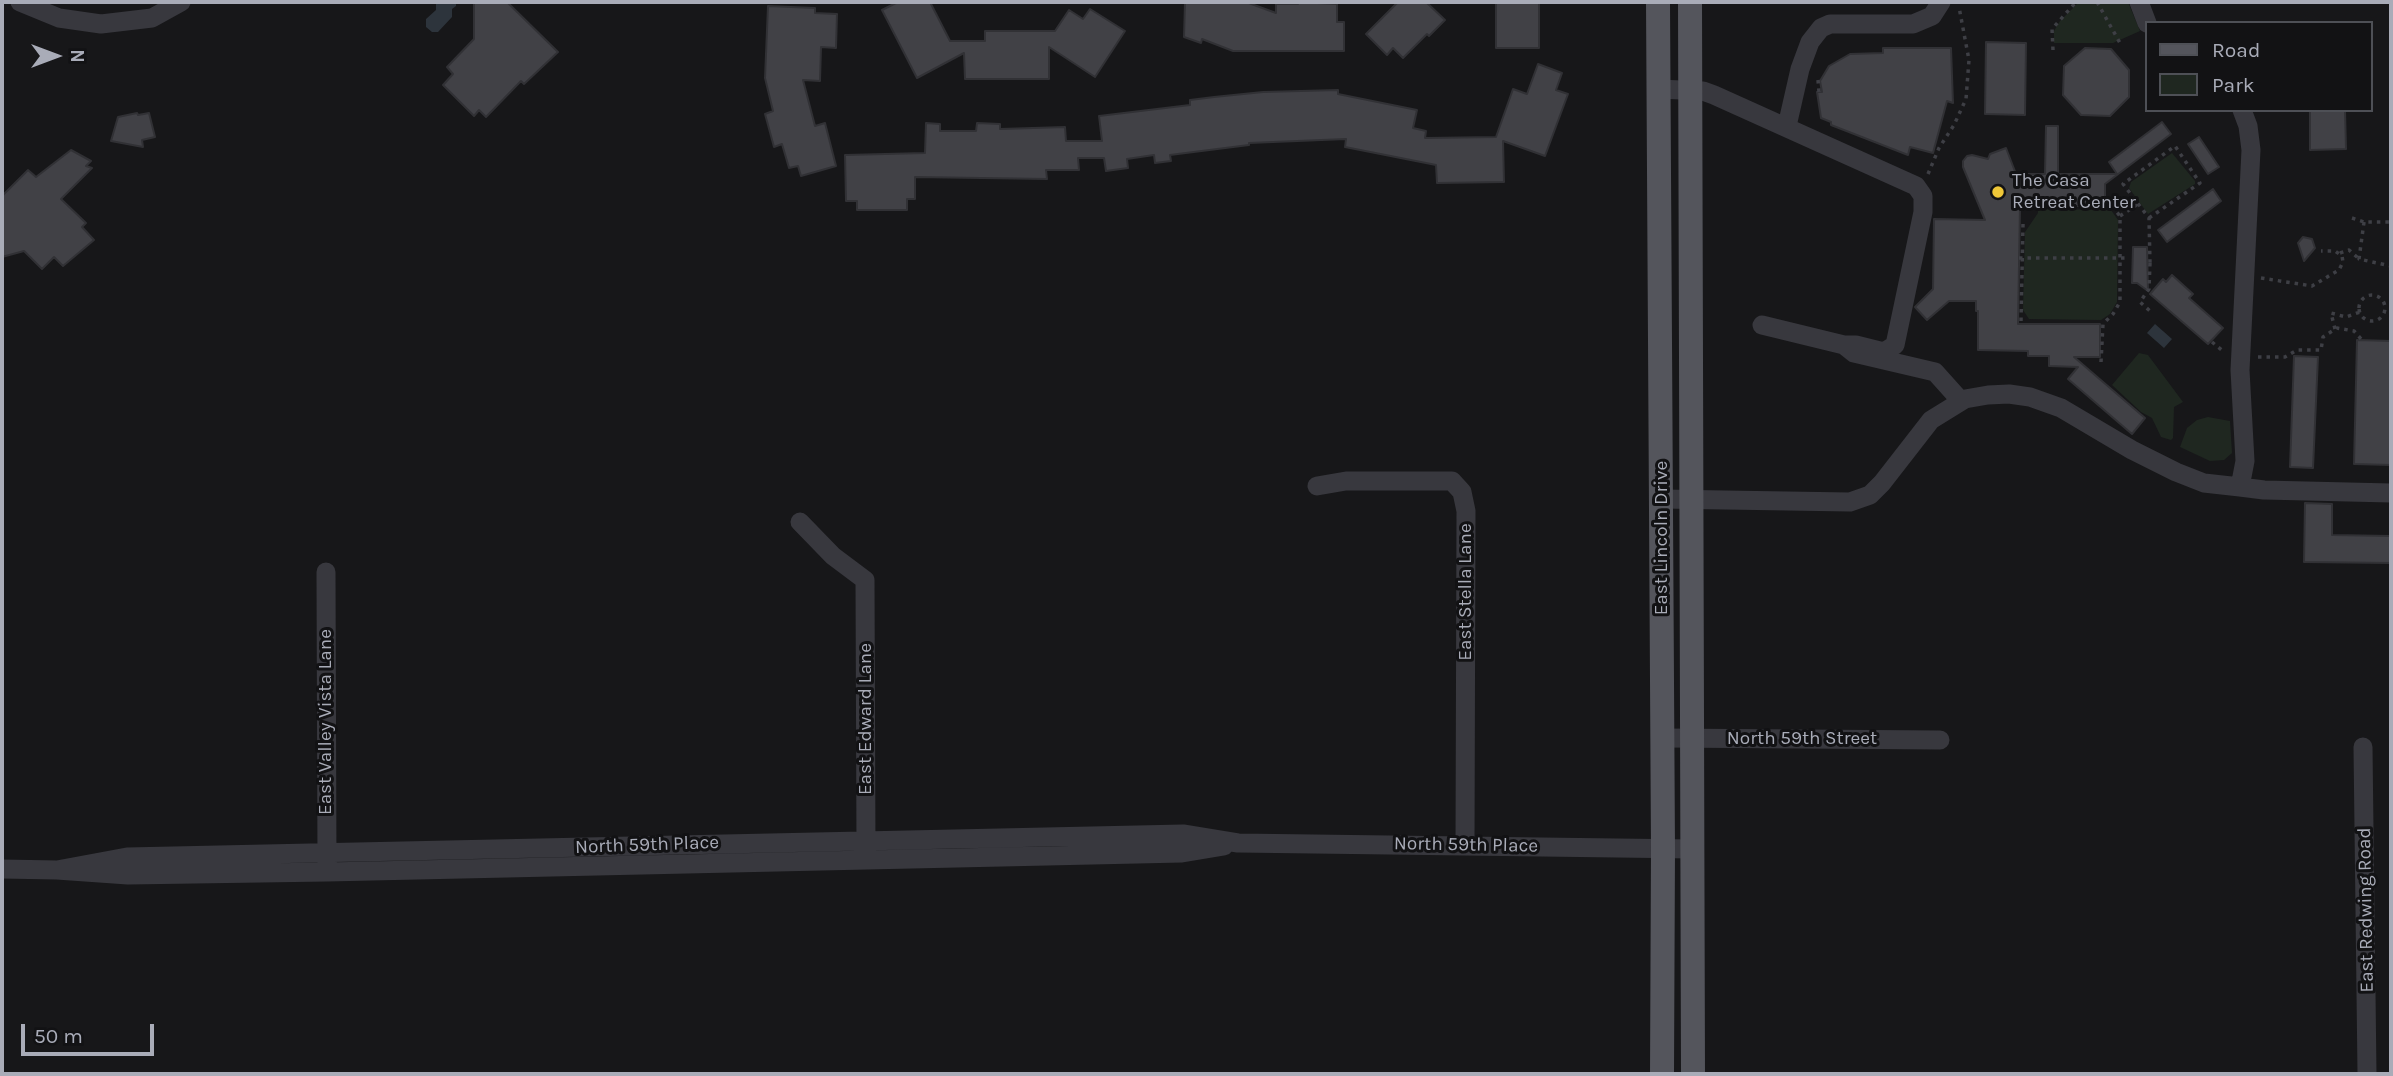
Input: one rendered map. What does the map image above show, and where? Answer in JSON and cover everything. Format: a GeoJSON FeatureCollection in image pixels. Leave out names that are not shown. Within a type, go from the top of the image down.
{"type":"FeatureCollection","features":[{"type":"Feature","properties":{"kind":"main road","name":"East Lincoln Drive"},"geometry":{"type":"LineString","coordinates":[[1658,2],[1662,499],[1662,1074]]}},
{"type":"Feature","properties":{"kind":"main road","name":"East Lincoln Drive"},"geometry":{"type":"LineString","coordinates":[[1690,2],[1693,1074]]}},
{"type":"Feature","properties":{"kind":"street"},"geometry":{"type":"LineString","coordinates":[[20,2],[59,18],[102,24],[152,18],[181,2]]}},
{"type":"Feature","properties":{"kind":"street"},"geometry":{"type":"LineString","coordinates":[[1787,126],[1800,69],[1810,42],[1821,28],[1830,24],[1913,24],[1932,16],[1941,2]]}},
{"type":"Feature","properties":{"kind":"street"},"geometry":{"type":"LineString","coordinates":[[2139,2],[2146,21]]}},
{"type":"Feature","properties":{"kind":"street"},"geometry":{"type":"LineString","coordinates":[[1659,89],[1690,90],[1714,95],[1908,181],[1921,192],[1923,212],[1895,345],[1884,352],[1762,325]]}},
{"type":"Feature","properties":{"kind":"street"},"geometry":{"type":"LineString","coordinates":[[2240,486],[2245,461],[2241,357],[2251,150],[2248,126],[2243,112]]}},
{"type":"Feature","properties":{"kind":"street"},"geometry":{"type":"LineString","coordinates":[[1844,345],[1854,353],[1935,372],[1961,401]]}},
{"type":"Feature","properties":{"kind":"street"},"geometry":{"type":"LineString","coordinates":[[1895,345],[1910,367]]}},
{"type":"Feature","properties":{"kind":"street"},"geometry":{"type":"LineString","coordinates":[[1662,499],[1850,502],[1870,495],[1931,420],[1961,401],[2009,394],[2040,400],[2061,408],[2176,472],[2204,483],[2264,490],[2391,494]]}},
{"type":"Feature","properties":{"kind":"street","name":"East Stella Lane"},"geometry":{"type":"LineString","coordinates":[[1317,486],[1346,481],[1452,481],[1462,492],[1466,511],[1465,844]]}},
{"type":"Feature","properties":{"kind":"street","name":"East Edward Lane"},"geometry":{"type":"LineString","coordinates":[[800,522],[834,556],[865,580],[866,850]]}},
{"type":"Feature","properties":{"kind":"street","name":"East Valley Vista Lane"},"geometry":{"type":"LineString","coordinates":[[326,572],[327,862]]}},
{"type":"Feature","properties":{"kind":"street","name":"North 59th Street"},"geometry":{"type":"LineString","coordinates":[[1662,738],[1940,740]]}},
{"type":"Feature","properties":{"kind":"street","name":"East Redwing Road"},"geometry":{"type":"LineString","coordinates":[[2363,747],[2367,1074]]}},
{"type":"Feature","properties":{"kind":"street","name":"North 59th Place"},"geometry":{"type":"LineString","coordinates":[[2,869],[57,870],[127,857],[327,862],[866,850],[1183,834],[1238,843],[1693,849]]}},
{"type":"Feature","properties":{"kind":"path"},"geometry":{"type":"LineString","coordinates":[[1927,176],[1966,99],[1969,60],[1959,2]]}},
{"type":"Feature","properties":{"kind":"path"},"geometry":{"type":"LineString","coordinates":[[2053,50],[2052,29],[2076,2]]}},
{"type":"Feature","properties":{"kind":"path"},"geometry":{"type":"LineString","coordinates":[[2097,2],[2120,43]]}},
{"type":"Feature","properties":{"kind":"path"},"geometry":{"type":"LineString","coordinates":[[2149,218],[2200,183],[2175,146],[2123,184],[2149,218],[2149,289],[2140,302],[2150,311]]}},
{"type":"Feature","properties":{"kind":"path"},"geometry":{"type":"LineString","coordinates":[[2120,216],[2138,204]]}},
{"type":"Feature","properties":{"kind":"path"},"geometry":{"type":"LineString","coordinates":[[2101,362],[2103,324],[2120,302],[2120,216],[2111,205]]}},
{"type":"Feature","properties":{"kind":"path"},"geometry":{"type":"LineString","coordinates":[[2352,218],[2364,222],[2391,222]]}},
{"type":"Feature","properties":{"kind":"path"},"geometry":{"type":"LineString","coordinates":[[2359,259],[2364,222]]}},
{"type":"Feature","properties":{"kind":"path"},"geometry":{"type":"LineString","coordinates":[[2021,321],[2023,224]]}},
{"type":"Feature","properties":{"kind":"path"},"geometry":{"type":"LineString","coordinates":[[2320,251],[2340,253],[2349,250],[2359,259],[2391,266]]}},
{"type":"Feature","properties":{"kind":"path"},"geometry":{"type":"LineString","coordinates":[[2245,277],[2312,286],[2339,270],[2343,262],[2340,253]]}},
{"type":"Feature","properties":{"kind":"path"},"geometry":{"type":"LineString","coordinates":[[2021,258],[2122,258]]}},
{"type":"Feature","properties":{"kind":"path"},"geometry":{"type":"LineString","coordinates":[[2369,295],[2380,298],[2385,304],[2384,313],[2378,319],[2365,319],[2360,312],[2362,300],[2369,295]]}},
{"type":"Feature","properties":{"kind":"path"},"geometry":{"type":"LineString","coordinates":[[2334,329],[2331,313],[2346,317],[2360,312]]}},
{"type":"Feature","properties":{"kind":"path"},"geometry":{"type":"LineString","coordinates":[[2213,342],[2228,356],[2285,358],[2297,349],[2322,350],[2323,337],[2334,329],[2350,329],[2362,340]]}},
{"type":"Feature","properties":{"kind":"green space"},"geometry":{"type":"Polygon","coordinates":[[[2079,2],[2128,2],[2140,31],[2113,43],[2054,43],[2054,31],[2060,21],[2079,2]]]}},
{"type":"Feature","properties":{"kind":"green space"},"geometry":{"type":"Polygon","coordinates":[[[2172,153],[2195,184],[2148,214],[2129,188],[2131,182],[2172,153]]]}},
{"type":"Feature","properties":{"kind":"green space"},"geometry":{"type":"Polygon","coordinates":[[[2038,209],[2111,210],[2118,220],[2117,302],[2110,314],[2101,320],[2029,319],[2023,310],[2025,232],[2038,209]]]}},
{"type":"Feature","properties":{"kind":"green space"},"geometry":{"type":"Polygon","coordinates":[[[2139,353],[2148,355],[2183,402],[2174,407],[2171,440],[2161,437],[2152,418],[2141,412],[2112,385],[2139,353]]]}},
{"type":"Feature","properties":{"kind":"green space"},"geometry":{"type":"Polygon","coordinates":[[[2208,417],[2230,421],[2232,453],[2224,460],[2210,461],[2180,447],[2187,428],[2197,420],[2208,417]]]}},
{"type":"Feature","properties":{"kind":"shaded area"},"geometry":{"type":"Polygon","coordinates":[[[436,2],[456,2],[456,6],[452,9],[452,17],[438,32],[432,32],[426,27],[426,19],[436,10],[436,2]]]}},
{"type":"Feature","properties":{"kind":"shaded area"},"geometry":{"type":"Polygon","coordinates":[[[2155,324],[2172,339],[2164,348],[2147,333],[2155,324]]]}},
{"type":"Feature","properties":{"kind":"building"},"geometry":{"type":"Polygon","coordinates":[[[474,2],[507,2],[558,52],[524,84],[521,81],[486,117],[479,110],[474,116],[443,85],[453,74],[447,67],[474,39],[474,2]]]}},
{"type":"Feature","properties":{"kind":"building"},"geometry":{"type":"Polygon","coordinates":[[[898,2],[930,2],[950,41],[985,41],[985,31],[1055,31],[1069,10],[1083,19],[1090,9],[1125,31],[1095,77],[1049,47],[1049,79],[965,79],[964,53],[917,78],[882,10],[898,2]]]}},
{"type":"Feature","properties":{"kind":"building"},"geometry":{"type":"Polygon","coordinates":[[[1185,2],[1246,2],[1276,13],[1276,4],[1337,4],[1337,22],[1344,22],[1344,51],[1233,51],[1202,39],[1201,43],[1184,37],[1185,2]]]}},
{"type":"Feature","properties":{"kind":"building"},"geometry":{"type":"Polygon","coordinates":[[[1398,2],[1426,2],[1445,20],[1403,58],[1393,48],[1387,55],[1366,34],[1398,2]]]}},
{"type":"Feature","properties":{"kind":"building"},"geometry":{"type":"Polygon","coordinates":[[[1496,2],[1539,2],[1539,48],[1496,48],[1496,2]]]}},
{"type":"Feature","properties":{"kind":"building"},"geometry":{"type":"Polygon","coordinates":[[[768,6],[815,8],[815,13],[837,14],[836,48],[821,47],[820,81],[803,80],[815,126],[825,123],[836,166],[801,176],[798,166],[789,168],[782,144],[774,147],[765,114],[773,111],[765,78],[768,6]]]}},
{"type":"Feature","properties":{"kind":"building"},"geometry":{"type":"Polygon","coordinates":[[[1986,42],[2026,43],[2025,115],[1985,114],[1986,42]]]}},
{"type":"Feature","properties":{"kind":"building"},"geometry":{"type":"Polygon","coordinates":[[[1883,48],[1951,48],[1953,103],[1947,101],[1933,153],[1910,147],[1908,155],[1831,125],[1831,122],[1821,118],[1817,92],[1822,92],[1820,81],[1829,66],[1850,54],[1883,53],[1883,48]]]}},
{"type":"Feature","properties":{"kind":"building"},"geometry":{"type":"Polygon","coordinates":[[[2085,48],[2111,49],[2129,70],[2129,97],[2110,116],[2081,115],[2063,95],[2064,66],[2085,48]]]}},
{"type":"Feature","properties":{"kind":"building"},"geometry":{"type":"Polygon","coordinates":[[[1538,64],[1562,73],[1556,90],[1568,94],[1545,156],[1503,141],[1504,182],[1437,183],[1436,165],[1345,147],[1346,139],[1249,143],[1170,155],[1171,161],[1155,163],[1154,155],[1127,159],[1128,168],[1106,171],[1104,158],[1078,158],[1079,170],[1046,170],[1047,179],[915,177],[915,199],[907,199],[907,210],[857,210],[857,201],[846,201],[845,155],[925,153],[926,123],[940,124],[940,131],[976,131],[977,123],[1000,124],[1000,129],[1065,127],[1066,141],[1102,141],[1099,116],[1190,105],[1190,100],[1214,97],[1263,92],[1338,90],[1338,94],[1417,110],[1413,128],[1426,131],[1425,138],[1496,137],[1513,89],[1527,94],[1538,64]]]}},
{"type":"Feature","properties":{"kind":"building"},"geometry":{"type":"Polygon","coordinates":[[[2310,112],[2345,112],[2346,149],[2310,150],[2310,112]]]}},
{"type":"Feature","properties":{"kind":"building"},"geometry":{"type":"Polygon","coordinates":[[[149,113],[155,137],[142,140],[143,147],[111,141],[118,117],[149,113]]]}},
{"type":"Feature","properties":{"kind":"building"},"geometry":{"type":"Polygon","coordinates":[[[2162,122],[2171,134],[2105,184],[2105,206],[2020,206],[2018,324],[2100,324],[2100,357],[2074,357],[2145,418],[2132,434],[2068,379],[2078,367],[2049,366],[2049,356],[2028,356],[2028,351],[1978,350],[1976,301],[1949,301],[1927,320],[1915,307],[1933,289],[1934,219],[1985,220],[1963,167],[1967,156],[1988,159],[1990,154],[2006,148],[2016,174],[2045,174],[2046,126],[2058,126],[2058,174],[2117,174],[2109,162],[2162,122]]]}},
{"type":"Feature","properties":{"kind":"building"},"geometry":{"type":"Polygon","coordinates":[[[2199,137],[2219,167],[2208,174],[2188,144],[2199,137]]]}},
{"type":"Feature","properties":{"kind":"building"},"geometry":{"type":"Polygon","coordinates":[[[71,150],[91,161],[86,166],[92,168],[61,199],[86,223],[82,227],[94,240],[63,266],[54,257],[42,269],[24,251],[2,257],[2,196],[28,170],[36,177],[71,150]]]}},
{"type":"Feature","properties":{"kind":"building"},"geometry":{"type":"Polygon","coordinates":[[[2213,189],[2221,201],[2167,242],[2158,230],[2213,189]]]}},
{"type":"Feature","properties":{"kind":"building"},"geometry":{"type":"Polygon","coordinates":[[[2303,237],[2312,239],[2315,248],[2304,261],[2298,243],[2303,237]]]}},
{"type":"Feature","properties":{"kind":"building"},"geometry":{"type":"Polygon","coordinates":[[[2133,247],[2147,247],[2148,291],[2137,283],[2132,283],[2133,247]]]}},
{"type":"Feature","properties":{"kind":"building"},"geometry":{"type":"Polygon","coordinates":[[[2172,275],[2193,294],[2189,298],[2223,328],[2208,344],[2150,294],[2163,279],[2166,282],[2172,275]]]}},
{"type":"Feature","properties":{"kind":"building"},"geometry":{"type":"Polygon","coordinates":[[[2357,340],[2391,341],[2391,465],[2354,464],[2357,340]]]}},
{"type":"Feature","properties":{"kind":"building"},"geometry":{"type":"Polygon","coordinates":[[[2294,356],[2318,357],[2313,468],[2290,467],[2294,356]]]}},
{"type":"Feature","properties":{"kind":"building"},"geometry":{"type":"Polygon","coordinates":[[[2305,503],[2332,504],[2332,535],[2391,536],[2391,563],[2304,562],[2305,503]]]}},
{"type":"Feature","properties":{"kind":"place","name":"The Casa Retreat Center"},"geometry":{"type":"Point","coordinates":[1998,192]}}]}
